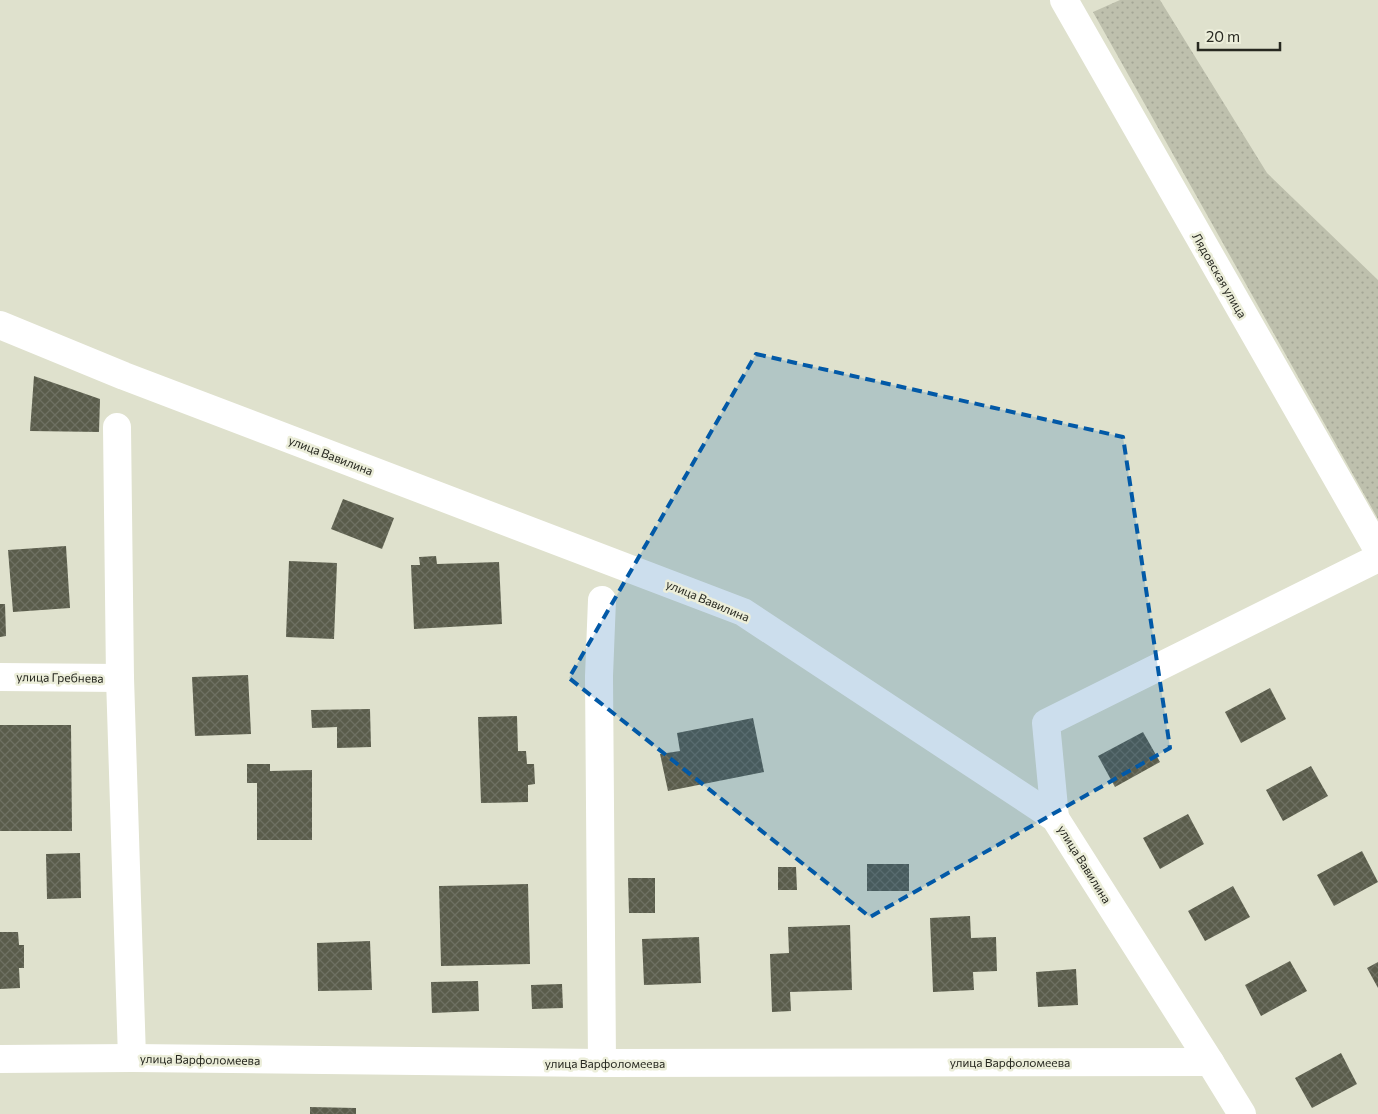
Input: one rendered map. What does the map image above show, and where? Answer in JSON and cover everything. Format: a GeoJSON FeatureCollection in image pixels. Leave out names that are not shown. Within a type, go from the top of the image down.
{"type":"FeatureCollection","features":[{"type":"Feature","properties":{"kind":"street","name":"Лядовская улица"},"geometry":{"type":"LineString","coordinates":[[1064,0],[1378,550]]}},
{"type":"Feature","properties":{"kind":"street","name":"улица Вавилина"},"geometry":{"type":"LineString","coordinates":[[0,325],[124,376],[743,612],[1055,818],[1242,1114]]}},
{"type":"Feature","properties":{"kind":"street"},"geometry":{"type":"LineString","coordinates":[[117,427],[120,678],[132,1058]]}},
{"type":"Feature","properties":{"kind":"street"},"geometry":{"type":"LineString","coordinates":[[1055,818],[1046,723],[1378,558]]}},
{"type":"Feature","properties":{"kind":"street"},"geometry":{"type":"LineString","coordinates":[[602,600],[599,676],[602,1063]]}},
{"type":"Feature","properties":{"kind":"street","name":"улица Гребнева"},"geometry":{"type":"LineString","coordinates":[[0,676],[120,678]]}},
{"type":"Feature","properties":{"kind":"street","name":"улица Варфоломеева"},"geometry":{"type":"LineString","coordinates":[[0,1059],[132,1058],[602,1063],[1210,1062]]}},
{"type":"Feature","properties":{"kind":"highlighted area"},"geometry":{"type":"Polygon","coordinates":[[[756,354],[1123,437],[1170,748],[870,917],[569,678],[756,354]]]}},
{"type":"Feature","properties":{"kind":"green space"},"geometry":{"type":"Polygon","coordinates":[[[1120,0],[1160,0],[1267,173],[1378,280],[1378,519],[1093,12],[1120,0]]]}},
{"type":"Feature","properties":{"kind":"building"},"geometry":{"type":"Polygon","coordinates":[[[34,376],[100,399],[99,432],[30,431],[34,376]]]}},
{"type":"Feature","properties":{"kind":"building"},"geometry":{"type":"Polygon","coordinates":[[[343,499],[394,518],[382,549],[331,529],[343,499]]]}},
{"type":"Feature","properties":{"kind":"building"},"geometry":{"type":"Polygon","coordinates":[[[66,546],[70,608],[13,612],[8,550],[66,546]]]}},
{"type":"Feature","properties":{"kind":"building"},"geometry":{"type":"Polygon","coordinates":[[[436,556],[437,564],[499,562],[502,624],[414,629],[411,565],[420,565],[419,557],[436,556]]]}},
{"type":"Feature","properties":{"kind":"building"},"geometry":{"type":"Polygon","coordinates":[[[289,561],[337,563],[334,639],[286,637],[289,561]]]}},
{"type":"Feature","properties":{"kind":"building"},"geometry":{"type":"Polygon","coordinates":[[[0,604],[5,604],[6,636],[0,637],[0,604]]]}},
{"type":"Feature","properties":{"kind":"building"},"geometry":{"type":"Polygon","coordinates":[[[248,675],[251,734],[195,736],[192,677],[248,675]]]}},
{"type":"Feature","properties":{"kind":"building"},"geometry":{"type":"Polygon","coordinates":[[[1270,688],[1286,719],[1241,743],[1225,712],[1270,688]]]}},
{"type":"Feature","properties":{"kind":"building"},"geometry":{"type":"Polygon","coordinates":[[[370,709],[371,747],[337,748],[337,727],[312,728],[311,710],[370,709]]]}},
{"type":"Feature","properties":{"kind":"building"},"geometry":{"type":"Polygon","coordinates":[[[517,716],[518,751],[526,751],[527,764],[534,764],[535,784],[528,785],[528,802],[481,803],[478,717],[517,716]]]}},
{"type":"Feature","properties":{"kind":"building"},"geometry":{"type":"Polygon","coordinates":[[[753,718],[764,772],[668,791],[660,754],[680,751],[677,733],[753,718]]]}},
{"type":"Feature","properties":{"kind":"building"},"geometry":{"type":"Polygon","coordinates":[[[0,725],[71,725],[72,831],[0,831],[0,725]]]}},
{"type":"Feature","properties":{"kind":"building"},"geometry":{"type":"Polygon","coordinates":[[[1143,732],[1160,762],[1115,787],[1098,756],[1143,732]]]}},
{"type":"Feature","properties":{"kind":"building"},"geometry":{"type":"Polygon","coordinates":[[[247,764],[270,764],[270,771],[312,770],[312,840],[257,840],[257,783],[247,783],[247,764]]]}},
{"type":"Feature","properties":{"kind":"building"},"geometry":{"type":"Polygon","coordinates":[[[1311,766],[1328,796],[1283,821],[1266,790],[1311,766]]]}},
{"type":"Feature","properties":{"kind":"building"},"geometry":{"type":"Polygon","coordinates":[[[1188,814],[1204,844],[1160,869],[1143,838],[1188,814]]]}},
{"type":"Feature","properties":{"kind":"building"},"geometry":{"type":"Polygon","coordinates":[[[1362,851],[1378,882],[1334,906],[1317,875],[1362,851]]]}},
{"type":"Feature","properties":{"kind":"building"},"geometry":{"type":"Polygon","coordinates":[[[80,853],[81,898],[47,899],[46,854],[80,853]]]}},
{"type":"Feature","properties":{"kind":"building"},"geometry":{"type":"Polygon","coordinates":[[[867,864],[909,864],[909,891],[867,891],[867,864]]]}},
{"type":"Feature","properties":{"kind":"building"},"geometry":{"type":"Polygon","coordinates":[[[778,867],[796,867],[797,890],[778,890],[778,867]]]}},
{"type":"Feature","properties":{"kind":"building"},"geometry":{"type":"Polygon","coordinates":[[[628,878],[655,878],[655,913],[629,913],[628,878]]]}},
{"type":"Feature","properties":{"kind":"building"},"geometry":{"type":"Polygon","coordinates":[[[528,884],[530,964],[441,966],[439,886],[528,884]]]}},
{"type":"Feature","properties":{"kind":"building"},"geometry":{"type":"Polygon","coordinates":[[[1233,886],[1250,917],[1205,941],[1188,911],[1233,886]]]}},
{"type":"Feature","properties":{"kind":"building"},"geometry":{"type":"Polygon","coordinates":[[[970,916],[971,938],[996,937],[997,971],[973,972],[974,990],[933,992],[930,918],[970,916]]]}},
{"type":"Feature","properties":{"kind":"building"},"geometry":{"type":"Polygon","coordinates":[[[850,925],[852,990],[790,992],[791,1011],[772,1012],[770,954],[789,953],[788,927],[850,925]]]}},
{"type":"Feature","properties":{"kind":"building"},"geometry":{"type":"Polygon","coordinates":[[[0,932],[18,932],[19,945],[24,945],[24,968],[19,968],[20,988],[0,989],[0,932]]]}},
{"type":"Feature","properties":{"kind":"building"},"geometry":{"type":"Polygon","coordinates":[[[699,937],[701,983],[644,985],[642,939],[699,937]]]}},
{"type":"Feature","properties":{"kind":"building"},"geometry":{"type":"Polygon","coordinates":[[[370,941],[372,990],[318,991],[317,943],[370,941]]]}},
{"type":"Feature","properties":{"kind":"building"},"geometry":{"type":"Polygon","coordinates":[[[1290,961],[1307,991],[1261,1016],[1245,985],[1290,961]]]}},
{"type":"Feature","properties":{"kind":"building"},"geometry":{"type":"Polygon","coordinates":[[[1378,962],[1378,988],[1367,968],[1378,962]]]}},
{"type":"Feature","properties":{"kind":"building"},"geometry":{"type":"Polygon","coordinates":[[[1076,969],[1078,1005],[1038,1007],[1036,972],[1076,969]]]}},
{"type":"Feature","properties":{"kind":"building"},"geometry":{"type":"Polygon","coordinates":[[[478,981],[479,1011],[432,1013],[431,982],[478,981]]]}},
{"type":"Feature","properties":{"kind":"building"},"geometry":{"type":"Polygon","coordinates":[[[562,984],[563,1008],[532,1009],[531,985],[562,984]]]}},
{"type":"Feature","properties":{"kind":"building"},"geometry":{"type":"Polygon","coordinates":[[[1341,1053],[1357,1084],[1312,1108],[1295,1078],[1341,1053]]]}},
{"type":"Feature","properties":{"kind":"building"},"geometry":{"type":"Polygon","coordinates":[[[310,1107],[356,1108],[356,1114],[310,1114],[310,1107]]]}}]}
